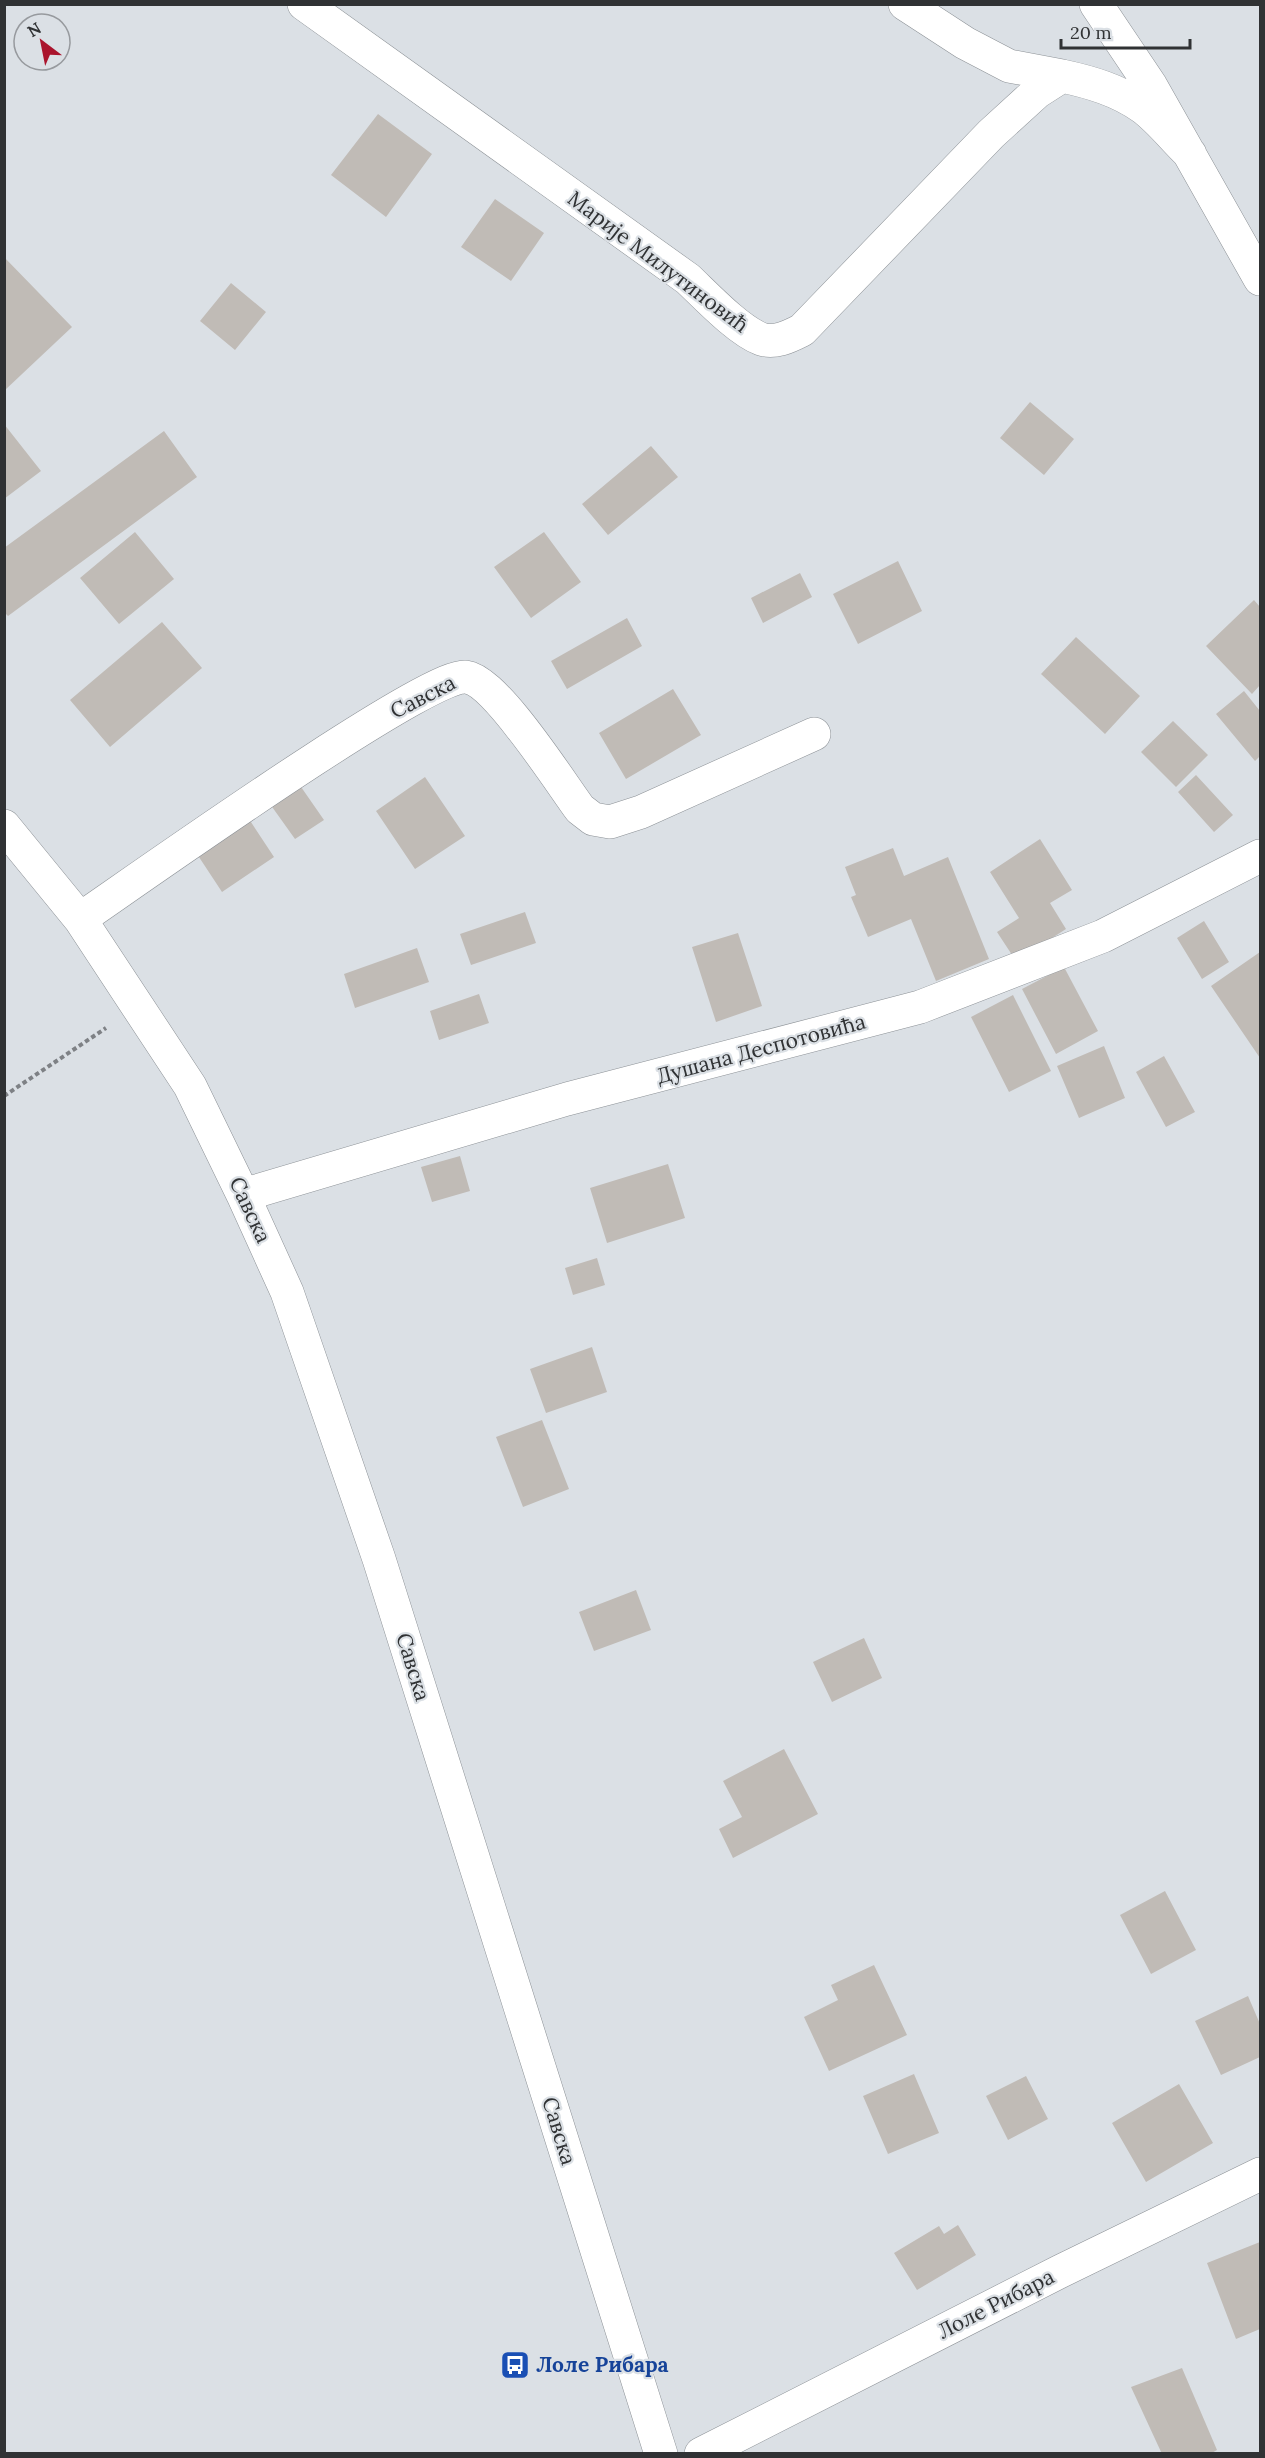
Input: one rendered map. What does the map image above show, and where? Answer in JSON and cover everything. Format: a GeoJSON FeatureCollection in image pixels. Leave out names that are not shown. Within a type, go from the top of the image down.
{"type":"FeatureCollection","features":[{"type":"Feature","properties":{"kind":"street","name":"Марије Милутиновић"},"geometry":{"type":"LineString","coordinates":[[304,4],[688,279],[734,320],[763,340],[784,339],[802,330],[991,134],[1037,92],[1062,76]]}},
{"type":"Feature","properties":{"kind":"street"},"geometry":{"type":"LineString","coordinates":[[905,4],[965,43],[1009,66],[1099,85],[1143,107],[1190,154]]}},
{"type":"Feature","properties":{"kind":"street"},"geometry":{"type":"LineString","coordinates":[[1096,4],[1151,86],[1260,279]]}},
{"type":"Feature","properties":{"kind":"street","name":"Савска"},"geometry":{"type":"LineString","coordinates":[[80,919],[271,788],[413,699],[451,679],[464,676],[477,680],[510,712],[580,809],[593,819],[610,822],[641,812],[814,734]]}},
{"type":"Feature","properties":{"kind":"street","name":"Савска"},"geometry":{"type":"LineString","coordinates":[[4,826],[80,919],[139,1005],[190,1086],[287,1292],[380,1559],[661,2454]]}},
{"type":"Feature","properties":{"kind":"street","name":"Душана Деспотовића"},"geometry":{"type":"LineString","coordinates":[[243,1196],[567,1099],[920,1007],[1103,936],[1260,856]]}},
{"type":"Feature","properties":{"kind":"street","name":"Лоле Рибара"},"geometry":{"type":"LineString","coordinates":[[701,2454],[1061,2271],[1260,2174]]}},
{"type":"Feature","properties":{"kind":"path"},"geometry":{"type":"LineString","coordinates":[[4,1096],[139,1005]]}},
{"type":"Feature","properties":{"kind":"building"},"geometry":{"type":"Polygon","coordinates":[[[378,114],[432,154],[386,217],[331,175],[378,114]]]}},
{"type":"Feature","properties":{"kind":"building"},"geometry":{"type":"Polygon","coordinates":[[[495,199],[544,233],[511,281],[461,247],[495,199]]]}},
{"type":"Feature","properties":{"kind":"building"},"geometry":{"type":"Polygon","coordinates":[[[4,257],[72,327],[4,391],[4,257]]]}},
{"type":"Feature","properties":{"kind":"building"},"geometry":{"type":"Polygon","coordinates":[[[231,283],[266,312],[235,350],[200,321],[231,283]]]}},
{"type":"Feature","properties":{"kind":"building"},"geometry":{"type":"Polygon","coordinates":[[[1030,402],[1074,439],[1044,475],[1000,438],[1030,402]]]}},
{"type":"Feature","properties":{"kind":"building"},"geometry":{"type":"Polygon","coordinates":[[[4,424],[41,471],[4,499],[4,424]]]}},
{"type":"Feature","properties":{"kind":"building"},"geometry":{"type":"Polygon","coordinates":[[[164,431],[197,477],[8,616],[4,612],[4,548],[164,431]]]}},
{"type":"Feature","properties":{"kind":"building"},"geometry":{"type":"Polygon","coordinates":[[[651,446],[678,477],[608,535],[582,504],[651,446]]]}},
{"type":"Feature","properties":{"kind":"building"},"geometry":{"type":"Polygon","coordinates":[[[135,532],[174,579],[119,624],[80,578],[135,532]]]}},
{"type":"Feature","properties":{"kind":"building"},"geometry":{"type":"Polygon","coordinates":[[[544,532],[581,582],[531,618],[494,567],[544,532]]]}},
{"type":"Feature","properties":{"kind":"building"},"geometry":{"type":"Polygon","coordinates":[[[898,561],[922,611],[858,644],[833,594],[898,561]]]}},
{"type":"Feature","properties":{"kind":"building"},"geometry":{"type":"Polygon","coordinates":[[[800,573],[812,597],[763,623],[751,598],[800,573]]]}},
{"type":"Feature","properties":{"kind":"building"},"geometry":{"type":"Polygon","coordinates":[[[1254,600],[1260,607],[1260,685],[1252,694],[1206,646],[1254,600]]]}},
{"type":"Feature","properties":{"kind":"building"},"geometry":{"type":"Polygon","coordinates":[[[627,618],[642,646],[567,689],[551,661],[627,618]]]}},
{"type":"Feature","properties":{"kind":"building"},"geometry":{"type":"Polygon","coordinates":[[[162,622],[202,668],[110,747],[70,700],[162,622]]]}},
{"type":"Feature","properties":{"kind":"building"},"geometry":{"type":"Polygon","coordinates":[[[1076,637],[1140,696],[1105,734],[1041,674],[1076,637]]]}},
{"type":"Feature","properties":{"kind":"building"},"geometry":{"type":"Polygon","coordinates":[[[673,689],[701,735],[626,779],[599,733],[673,689]]]}},
{"type":"Feature","properties":{"kind":"building"},"geometry":{"type":"Polygon","coordinates":[[[1244,691],[1260,711],[1260,756],[1255,761],[1216,714],[1244,691]]]}},
{"type":"Feature","properties":{"kind":"building"},"geometry":{"type":"Polygon","coordinates":[[[1173,721],[1208,755],[1176,787],[1141,752],[1173,721]]]}},
{"type":"Feature","properties":{"kind":"building"},"geometry":{"type":"Polygon","coordinates":[[[1196,775],[1233,815],[1214,832],[1178,792],[1196,775]]]}},
{"type":"Feature","properties":{"kind":"building"},"geometry":{"type":"Polygon","coordinates":[[[425,777],[465,836],[415,869],[376,811],[425,777]]]}},
{"type":"Feature","properties":{"kind":"building"},"geometry":{"type":"Polygon","coordinates":[[[299,784],[324,820],[295,839],[270,804],[299,784]]]}},
{"type":"Feature","properties":{"kind":"building"},"geometry":{"type":"Polygon","coordinates":[[[247,816],[274,857],[222,892],[195,851],[247,816]]]}},
{"type":"Feature","properties":{"kind":"building"},"geometry":{"type":"Polygon","coordinates":[[[1040,839],[1072,890],[1050,903],[1066,929],[1016,961],[997,932],[1019,918],[990,872],[1040,839]]]}},
{"type":"Feature","properties":{"kind":"building"},"geometry":{"type":"Polygon","coordinates":[[[893,848],[904,876],[948,857],[989,959],[936,981],[911,919],[868,937],[851,897],[856,895],[845,867],[893,848]]]}},
{"type":"Feature","properties":{"kind":"building"},"geometry":{"type":"Polygon","coordinates":[[[525,912],[536,943],[471,965],[460,934],[525,912]]]}},
{"type":"Feature","properties":{"kind":"building"},"geometry":{"type":"Polygon","coordinates":[[[1204,921],[1229,962],[1202,979],[1177,938],[1204,921]]]}},
{"type":"Feature","properties":{"kind":"building"},"geometry":{"type":"Polygon","coordinates":[[[738,933],[762,1006],[716,1022],[692,947],[738,933]]]}},
{"type":"Feature","properties":{"kind":"building"},"geometry":{"type":"Polygon","coordinates":[[[417,948],[429,982],[355,1008],[344,974],[417,948]]]}},
{"type":"Feature","properties":{"kind":"building"},"geometry":{"type":"Polygon","coordinates":[[[1260,952],[1260,1058],[1211,986],[1260,952]]]}},
{"type":"Feature","properties":{"kind":"building"},"geometry":{"type":"Polygon","coordinates":[[[1064,967],[1098,1031],[1056,1054],[1022,989],[1064,967]]]}},
{"type":"Feature","properties":{"kind":"building"},"geometry":{"type":"Polygon","coordinates":[[[479,994],[489,1023],[439,1040],[430,1011],[479,994]]]}},
{"type":"Feature","properties":{"kind":"building"},"geometry":{"type":"Polygon","coordinates":[[[1013,995],[1051,1071],[1009,1092],[971,1017],[1013,995]]]}},
{"type":"Feature","properties":{"kind":"building"},"geometry":{"type":"Polygon","coordinates":[[[1104,1046],[1125,1098],[1079,1118],[1057,1066],[1104,1046]]]}},
{"type":"Feature","properties":{"kind":"building"},"geometry":{"type":"Polygon","coordinates":[[[1164,1056],[1195,1112],[1166,1127],[1136,1072],[1164,1056]]]}},
{"type":"Feature","properties":{"kind":"building"},"geometry":{"type":"Polygon","coordinates":[[[460,1156],[470,1191],[432,1202],[421,1167],[460,1156]]]}},
{"type":"Feature","properties":{"kind":"building"},"geometry":{"type":"Polygon","coordinates":[[[668,1164],[685,1218],[607,1243],[590,1188],[668,1164]]]}},
{"type":"Feature","properties":{"kind":"building"},"geometry":{"type":"Polygon","coordinates":[[[597,1258],[605,1285],[573,1295],[565,1268],[597,1258]]]}},
{"type":"Feature","properties":{"kind":"building"},"geometry":{"type":"Polygon","coordinates":[[[592,1347],[607,1392],[546,1413],[530,1369],[592,1347]]]}},
{"type":"Feature","properties":{"kind":"building"},"geometry":{"type":"Polygon","coordinates":[[[542,1420],[569,1489],[523,1507],[496,1437],[542,1420]]]}},
{"type":"Feature","properties":{"kind":"building"},"geometry":{"type":"Polygon","coordinates":[[[636,1590],[651,1630],[594,1651],[579,1612],[636,1590]]]}},
{"type":"Feature","properties":{"kind":"building"},"geometry":{"type":"Polygon","coordinates":[[[864,1638],[882,1678],[832,1702],[813,1662],[864,1638]]]}},
{"type":"Feature","properties":{"kind":"building"},"geometry":{"type":"Polygon","coordinates":[[[784,1749],[818,1814],[733,1858],[719,1829],[742,1817],[723,1781],[784,1749]]]}},
{"type":"Feature","properties":{"kind":"building"},"geometry":{"type":"Polygon","coordinates":[[[1165,1891],[1196,1950],[1151,1974],[1120,1915],[1165,1891]]]}},
{"type":"Feature","properties":{"kind":"building"},"geometry":{"type":"Polygon","coordinates":[[[874,1965],[907,2035],[829,2071],[804,2017],[838,2000],[831,1985],[874,1965]]]}},
{"type":"Feature","properties":{"kind":"building"},"geometry":{"type":"Polygon","coordinates":[[[1248,1996],[1260,2024],[1260,2057],[1221,2075],[1195,2021],[1248,1996]]]}},
{"type":"Feature","properties":{"kind":"building"},"geometry":{"type":"Polygon","coordinates":[[[914,2074],[939,2133],[888,2154],[863,2096],[914,2074]]]}},
{"type":"Feature","properties":{"kind":"building"},"geometry":{"type":"Polygon","coordinates":[[[1026,2076],[1048,2119],[1008,2140],[986,2096],[1026,2076]]]}},
{"type":"Feature","properties":{"kind":"building"},"geometry":{"type":"Polygon","coordinates":[[[1179,2084],[1213,2143],[1146,2182],[1112,2123],[1179,2084]]]}},
{"type":"Feature","properties":{"kind":"building"},"geometry":{"type":"Polygon","coordinates":[[[958,2225],[976,2255],[917,2290],[894,2253],[939,2226],[944,2234],[958,2225]]]}},
{"type":"Feature","properties":{"kind":"building"},"geometry":{"type":"Polygon","coordinates":[[[1260,2242],[1260,2329],[1236,2339],[1207,2263],[1260,2242]]]}},
{"type":"Feature","properties":{"kind":"building"},"geometry":{"type":"Polygon","coordinates":[[[1182,2368],[1217,2450],[1210,2454],[1162,2454],[1131,2387],[1182,2368]]]}},
{"type":"Feature","properties":{"kind":"place","name":"Лоле Рибара"},"geometry":{"type":"Point","coordinates":[515,2365]}}]}
